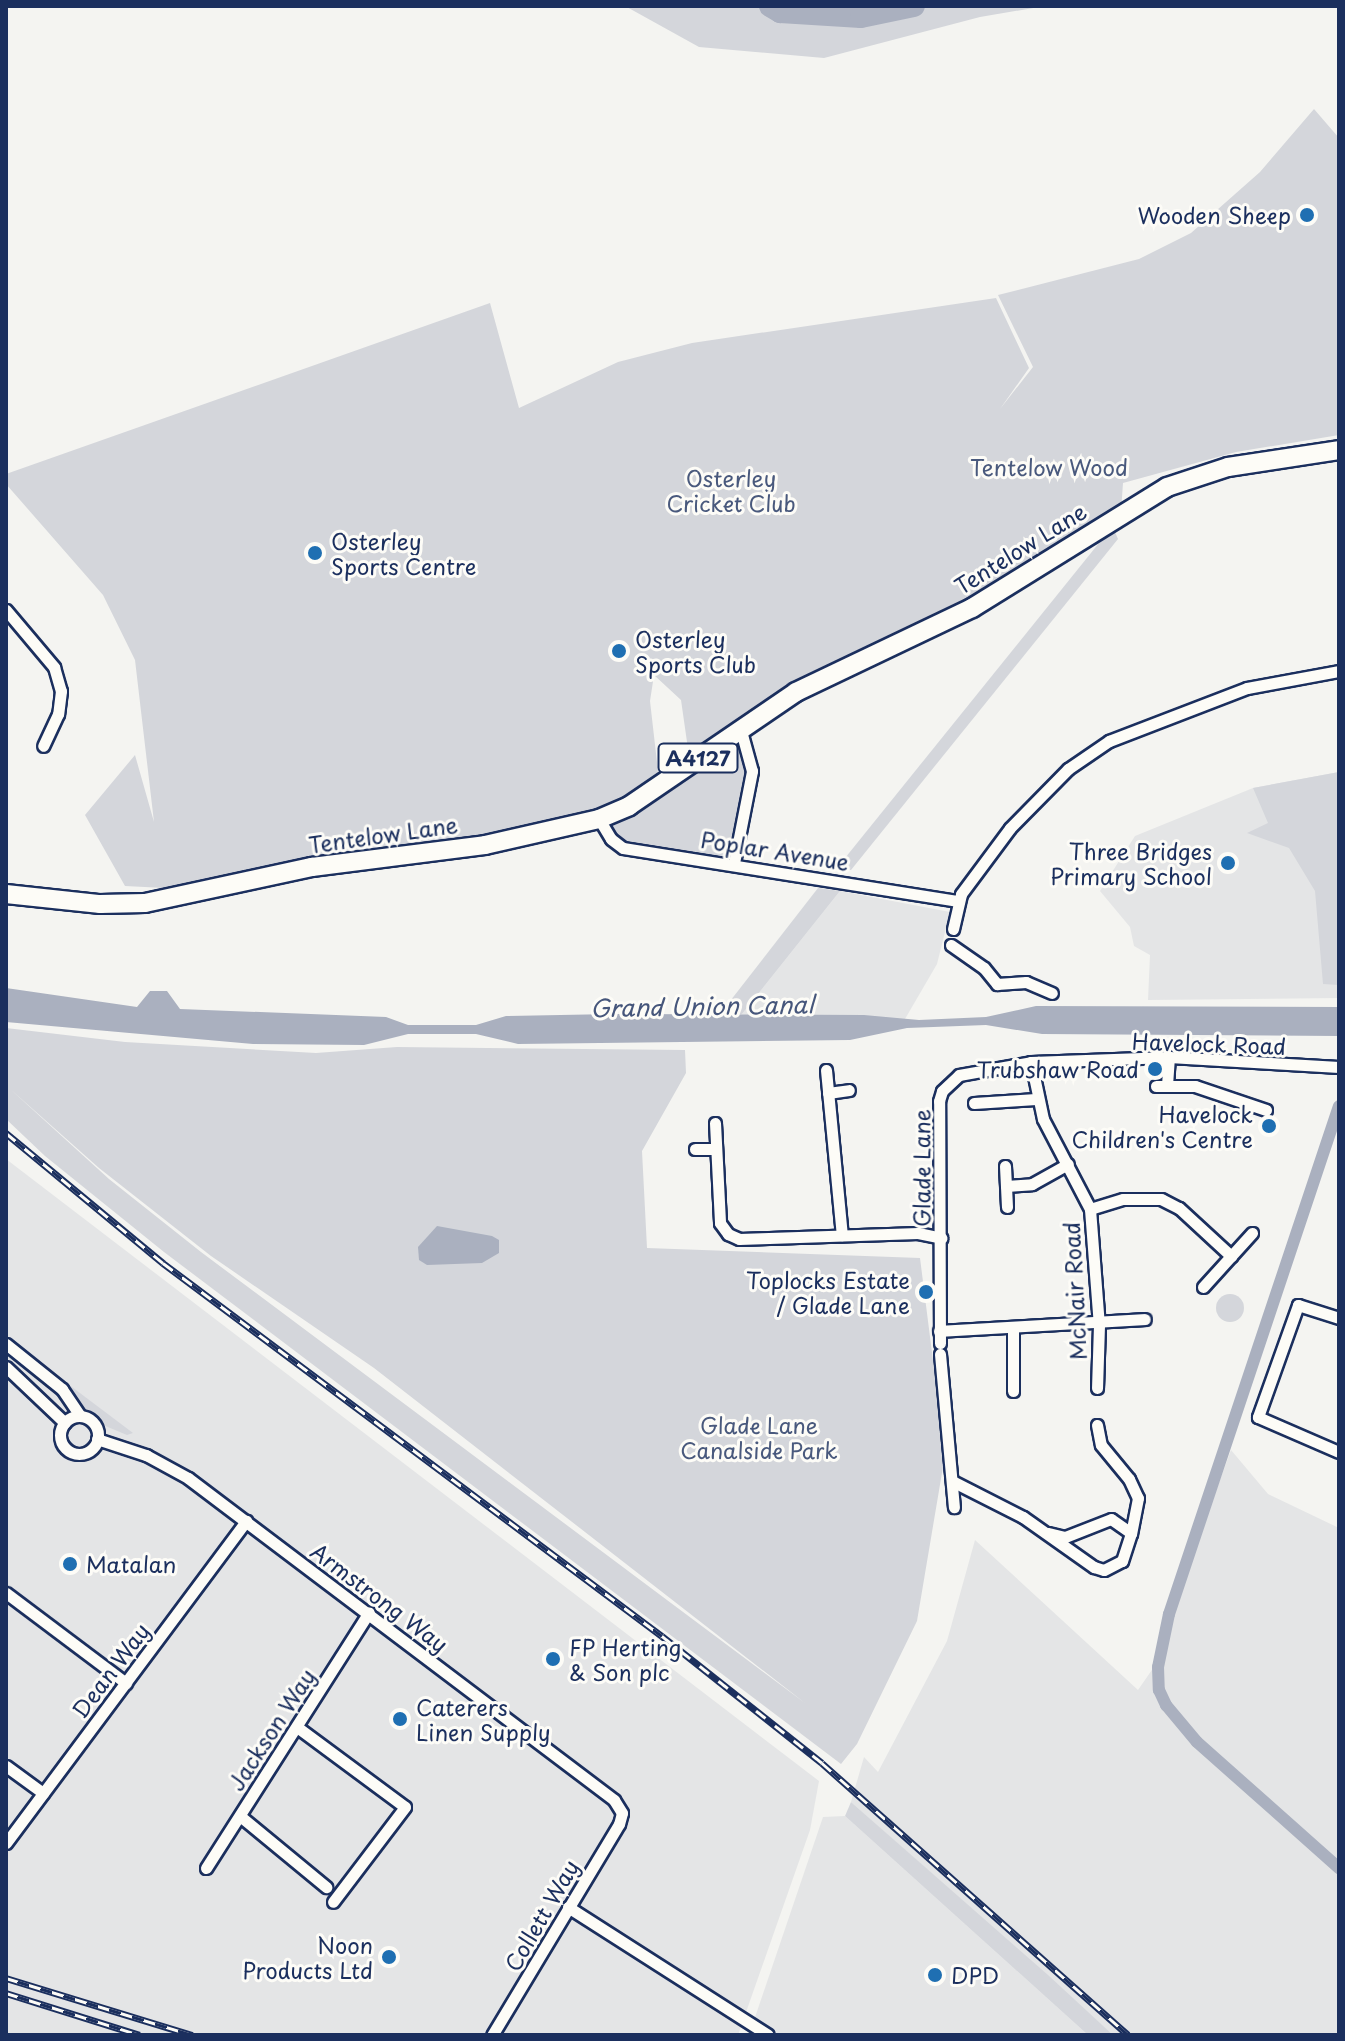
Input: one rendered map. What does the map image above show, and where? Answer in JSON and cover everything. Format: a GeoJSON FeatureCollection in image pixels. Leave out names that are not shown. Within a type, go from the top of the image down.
{"type":"FeatureCollection","features":[{"type":"Feature","properties":{"kind":"main road","name":"Tentelow Lane"},"geometry":{"type":"LineString","coordinates":[[6,894],[100,904],[145,903],[312,867],[485,845],[599,819],[629,806],[740,727],[796,692],[972,608],[1167,487],[1228,467],[1339,450]]}},
{"type":"Feature","properties":{"kind":"street"},"geometry":{"type":"LineString","coordinates":[[6,610],[54,667],[61,691],[58,714],[43,746]]}},
{"type":"Feature","properties":{"kind":"street"},"geometry":{"type":"LineString","coordinates":[[953,929],[957,901],[1040,793],[1109,741],[1247,688],[1339,671]]}},
{"type":"Feature","properties":{"kind":"street"},"geometry":{"type":"LineString","coordinates":[[734,863],[752,771],[740,727]]}},
{"type":"Feature","properties":{"kind":"street","name":"Poplar Avenue"},"geometry":{"type":"LineString","coordinates":[[599,819],[611,839],[623,848],[734,863],[957,901]]}},
{"type":"Feature","properties":{"kind":"street"},"geometry":{"type":"LineString","coordinates":[[951,945],[984,968],[997,984],[1026,982],[1052,993]]}},
{"type":"Feature","properties":{"kind":"street"},"geometry":{"type":"LineString","coordinates":[[1169,1057],[1162,1086],[1195,1086],[1266,1110]]}},
{"type":"Feature","properties":{"kind":"street","name":"Havelock Road"},"geometry":{"type":"LineString","coordinates":[[1031,1062],[1169,1057],[1333,1067]]}},
{"type":"Feature","properties":{"kind":"street","name":"McNair Road"},"geometry":{"type":"LineString","coordinates":[[1031,1062],[1036,1099],[1090,1209],[1099,1325],[1097,1388]]}},
{"type":"Feature","properties":{"kind":"street","name":"Glade Lane"},"geometry":{"type":"LineString","coordinates":[[954,1507],[940,1342],[942,1091],[967,1071],[1031,1062]]}},
{"type":"Feature","properties":{"kind":"street"},"geometry":{"type":"LineString","coordinates":[[826,1070],[842,1235]]}},
{"type":"Feature","properties":{"kind":"street"},"geometry":{"type":"LineString","coordinates":[[828,1093],[849,1090]]}},
{"type":"Feature","properties":{"kind":"street"},"geometry":{"type":"LineString","coordinates":[[974,1103],[1036,1099]]}},
{"type":"Feature","properties":{"kind":"street"},"geometry":{"type":"LineString","coordinates":[[715,1123],[720,1223],[728,1234],[739,1239],[918,1233],[941,1238]]}},
{"type":"Feature","properties":{"kind":"street"},"geometry":{"type":"LineString","coordinates":[[695,1149],[715,1149]]}},
{"type":"Feature","properties":{"kind":"street"},"geometry":{"type":"LineString","coordinates":[[1006,1186],[1032,1184],[1068,1164]]}},
{"type":"Feature","properties":{"kind":"street"},"geometry":{"type":"LineString","coordinates":[[1005,1166],[1007,1207]]}},
{"type":"Feature","properties":{"kind":"street"},"geometry":{"type":"LineString","coordinates":[[1090,1209],[1123,1199],[1161,1199],[1179,1208],[1231,1256]]}},
{"type":"Feature","properties":{"kind":"street"},"geometry":{"type":"LineString","coordinates":[[1203,1287],[1252,1233]]}},
{"type":"Feature","properties":{"kind":"street"},"geometry":{"type":"LineString","coordinates":[[1339,1318],[1298,1305],[1262,1419],[1339,1452]]}},
{"type":"Feature","properties":{"kind":"street"},"geometry":{"type":"LineString","coordinates":[[940,1342],[1013,1327],[1099,1325],[1145,1319]]}},
{"type":"Feature","properties":{"kind":"street"},"geometry":{"type":"LineString","coordinates":[[1013,1327],[1013,1391]]}},
{"type":"Feature","properties":{"kind":"street"},"geometry":{"type":"LineString","coordinates":[[6,1344],[62,1389],[80,1416],[95,1426],[97,1439],[87,1452],[69,1451],[61,1438],[65,1423]]}},
{"type":"Feature","properties":{"kind":"street"},"geometry":{"type":"LineString","coordinates":[[6,1367],[65,1423]]}},
{"type":"Feature","properties":{"kind":"street"},"geometry":{"type":"LineString","coordinates":[[65,1423],[80,1416]]}},
{"type":"Feature","properties":{"kind":"street"},"geometry":{"type":"LineString","coordinates":[[954,1482],[1047,1533],[1104,1570],[1122,1561],[1137,1505],[1129,1479],[1101,1445],[1097,1425]]}},
{"type":"Feature","properties":{"kind":"street","name":"Armstrong Way"},"geometry":{"type":"LineString","coordinates":[[97,1439],[146,1455],[246,1521],[614,1800],[622,1813]]}},
{"type":"Feature","properties":{"kind":"street"},"geometry":{"type":"LineString","coordinates":[[1047,1533],[1065,1537],[1137,1505]]}},
{"type":"Feature","properties":{"kind":"street"},"geometry":{"type":"LineString","coordinates":[[1111,1519],[1131,1533]]}},
{"type":"Feature","properties":{"kind":"street","name":"Dean Way"},"geometry":{"type":"LineString","coordinates":[[6,1843],[246,1521]]}},
{"type":"Feature","properties":{"kind":"street"},"geometry":{"type":"LineString","coordinates":[[6,1593],[126,1683]]}},
{"type":"Feature","properties":{"kind":"street","name":"Jackson Way"},"geometry":{"type":"LineString","coordinates":[[206,1868],[369,1612]]}},
{"type":"Feature","properties":{"kind":"street"},"geometry":{"type":"LineString","coordinates":[[297,1727],[405,1807],[333,1902]]}},
{"type":"Feature","properties":{"kind":"street"},"geometry":{"type":"LineString","coordinates":[[6,1766],[43,1793]]}},
{"type":"Feature","properties":{"kind":"street","name":"Collett Way"},"geometry":{"type":"LineString","coordinates":[[492,2035],[622,1813]]}},
{"type":"Feature","properties":{"kind":"street"},"geometry":{"type":"LineString","coordinates":[[240,1816],[326,1887]]}},
{"type":"Feature","properties":{"kind":"street"},"geometry":{"type":"LineString","coordinates":[[568,1907],[768,2035]]}},
{"type":"Feature","properties":{"kind":"shaded area","name":"Three Bridges Primary School"},"geometry":{"type":"Polygon","coordinates":[[[1339,772],[1339,998],[1148,1000],[1150,955],[1134,946],[1130,927],[1100,891],[1135,836],[1253,788],[1339,772]]]}},
{"type":"Feature","properties":{"kind":"shaded area"},"geometry":{"type":"Polygon","coordinates":[[[840,891],[950,912],[937,964],[905,1019],[742,1014],[840,891]]]}},
{"type":"Feature","properties":{"kind":"shaded area"},"geometry":{"type":"Polygon","coordinates":[[[6,1159],[819,1781],[810,1830],[738,2035],[6,2034],[6,1159]]]}},
{"type":"Feature","properties":{"kind":"shaded area"},"geometry":{"type":"Polygon","coordinates":[[[1231,1450],[1268,1494],[1339,1528],[1339,2035],[1113,2035],[851,1802],[864,1757],[878,1772],[947,1641],[975,1540],[1138,1690],[1165,1651],[1173,1607],[1231,1450]]]}},
{"type":"Feature","properties":{"kind":"shaded area"},"geometry":{"type":"Polygon","coordinates":[[[845,1816],[1088,2035],[749,2035],[823,1817],[845,1816]]]}},
{"type":"Feature","properties":{"kind":"green space"},"geometry":{"type":"Polygon","coordinates":[[[625,6],[1045,6],[980,17],[824,58],[699,47],[625,6]]]}},
{"type":"Feature","properties":{"kind":"green space"},"geometry":{"type":"Polygon","coordinates":[[[1314,109],[1339,138],[1339,435],[1236,452],[1123,483],[1121,512],[1048,560],[788,688],[689,756],[681,700],[654,675],[650,701],[658,771],[654,784],[624,806],[492,836],[184,889],[125,886],[85,815],[135,755],[154,822],[135,660],[103,595],[6,484],[6,474],[490,303],[519,408],[618,362],[692,343],[996,298],[1029,368],[1000,409],[1033,367],[998,295],[1139,259],[1191,233],[1260,172],[1314,109]]]}},
{"type":"Feature","properties":{"kind":"green space"},"geometry":{"type":"Polygon","coordinates":[[[1115,532],[1118,539],[851,870],[837,868],[1103,538],[1115,532]]]}},
{"type":"Feature","properties":{"kind":"green space"},"geometry":{"type":"Polygon","coordinates":[[[740,727],[752,754],[734,863],[623,848],[599,819],[740,727]]]}},
{"type":"Feature","properties":{"kind":"green space"},"geometry":{"type":"Polygon","coordinates":[[[1339,772],[1339,985],[1323,984],[1315,891],[1289,848],[1247,833],[1268,823],[1253,788],[1339,772]]]}},
{"type":"Feature","properties":{"kind":"green space"},"geometry":{"type":"Polygon","coordinates":[[[818,888],[840,891],[742,1014],[720,1014],[818,888]]]}},
{"type":"Feature","properties":{"kind":"green space","name":"Glade Lane Canalside Park"},"geometry":{"type":"Polygon","coordinates":[[[6,1028],[125,1042],[316,1053],[397,1047],[685,1050],[686,1073],[642,1151],[647,1248],[920,1258],[945,1455],[917,1621],[857,1744],[841,1764],[164,1252],[45,1156],[6,1119],[6,1028]],[[9,1088],[109,1179],[201,1252],[805,1703],[374,1368],[211,1256],[99,1168],[9,1088]]]}},
{"type":"Feature","properties":{"kind":"green space"},"geometry":{"type":"Polygon","coordinates":[[[1230,1294],[1240,1298],[1244,1308],[1240,1318],[1230,1322],[1220,1318],[1216,1308],[1220,1298],[1230,1294]]]}},
{"type":"Feature","properties":{"kind":"green space"},"geometry":{"type":"Polygon","coordinates":[[[60,1378],[133,1433],[127,1435],[91,1420],[60,1378]]]}},
{"type":"Feature","properties":{"kind":"green space"},"geometry":{"type":"Polygon","coordinates":[[[851,1802],[1113,2035],[1088,2035],[845,1816],[851,1802]]]}},
{"type":"Feature","properties":{"kind":"water"},"geometry":{"type":"Polygon","coordinates":[[[6,988],[137,1007],[150,991],[167,991],[180,1009],[386,1017],[408,1025],[476,1025],[506,1016],[864,1015],[919,1020],[986,1017],[1036,1006],[1339,1007],[1339,1036],[1042,1034],[986,1025],[907,1028],[850,1040],[518,1044],[476,1034],[408,1034],[364,1045],[253,1044],[6,1022],[6,988]]]}},
{"type":"Feature","properties":{"kind":"water"},"geometry":{"type":"Polygon","coordinates":[[[437,1226],[492,1236],[499,1240],[499,1253],[482,1263],[427,1265],[419,1260],[418,1247],[437,1226]]]}},
{"type":"Feature","properties":{"kind":"waterway"},"geometry":{"type":"LineString","coordinates":[[770,6],[780,12],[861,17],[914,6]]}},
{"type":"Feature","properties":{"kind":"waterway"},"geometry":{"type":"LineString","coordinates":[[1339,1106],[1169,1614],[1158,1667],[1159,1690],[1166,1705],[1197,1742],[1339,1868]]}},
{"type":"Feature","properties":{"kind":"railway"},"geometry":{"type":"LineString","coordinates":[[6,1133],[163,1263],[662,1636],[822,1763],[1128,2035]]}},
{"type":"Feature","properties":{"kind":"railway"},"geometry":{"type":"LineString","coordinates":[[6,1978],[192,2035]]}},
{"type":"Feature","properties":{"kind":"railway"},"geometry":{"type":"LineString","coordinates":[[6,1993],[140,2035]]}},
{"type":"Feature","properties":{"kind":"place","name":"Wooden Sheep"},"geometry":{"type":"Point","coordinates":[1307,215]}},
{"type":"Feature","properties":{"kind":"place","name":"Osterley Sports Centre"},"geometry":{"type":"Point","coordinates":[315,553]}},
{"type":"Feature","properties":{"kind":"place","name":"Osterley Sports Club"},"geometry":{"type":"Point","coordinates":[619,651]}},
{"type":"Feature","properties":{"kind":"place","name":"Three Bridges Primary School"},"geometry":{"type":"Point","coordinates":[1228,863]}},
{"type":"Feature","properties":{"kind":"place","name":"Trubshaw Road"},"geometry":{"type":"Point","coordinates":[1155,1069]}},
{"type":"Feature","properties":{"kind":"place","name":"Havelock Children's Centre"},"geometry":{"type":"Point","coordinates":[1269,1126]}},
{"type":"Feature","properties":{"kind":"place","name":"Toplocks Estate / Glade Lane"},"geometry":{"type":"Point","coordinates":[926,1292]}},
{"type":"Feature","properties":{"kind":"place","name":"Matalan"},"geometry":{"type":"Point","coordinates":[70,1564]}},
{"type":"Feature","properties":{"kind":"place","name":"FP Herting & Son plc"},"geometry":{"type":"Point","coordinates":[553,1659]}},
{"type":"Feature","properties":{"kind":"place","name":"Caterers Linen Supply"},"geometry":{"type":"Point","coordinates":[400,1719]}},
{"type":"Feature","properties":{"kind":"place","name":"Noon Products Ltd"},"geometry":{"type":"Point","coordinates":[389,1957]}},
{"type":"Feature","properties":{"kind":"place","name":"DPD"},"geometry":{"type":"Point","coordinates":[935,1975]}},
{"type":"Feature","properties":{"kind":"park label","name":"Tentelow Wood"},"geometry":{"type":"Point","coordinates":[1049,467]}},
{"type":"Feature","properties":{"kind":"park label","name":"Osterley Cricket Club"},"geometry":{"type":"Point","coordinates":[731,490]}},
{"type":"Feature","properties":{"kind":"water label","name":"Grand Union Canal"},"geometry":{"type":"Point","coordinates":[702,1006]}}]}
